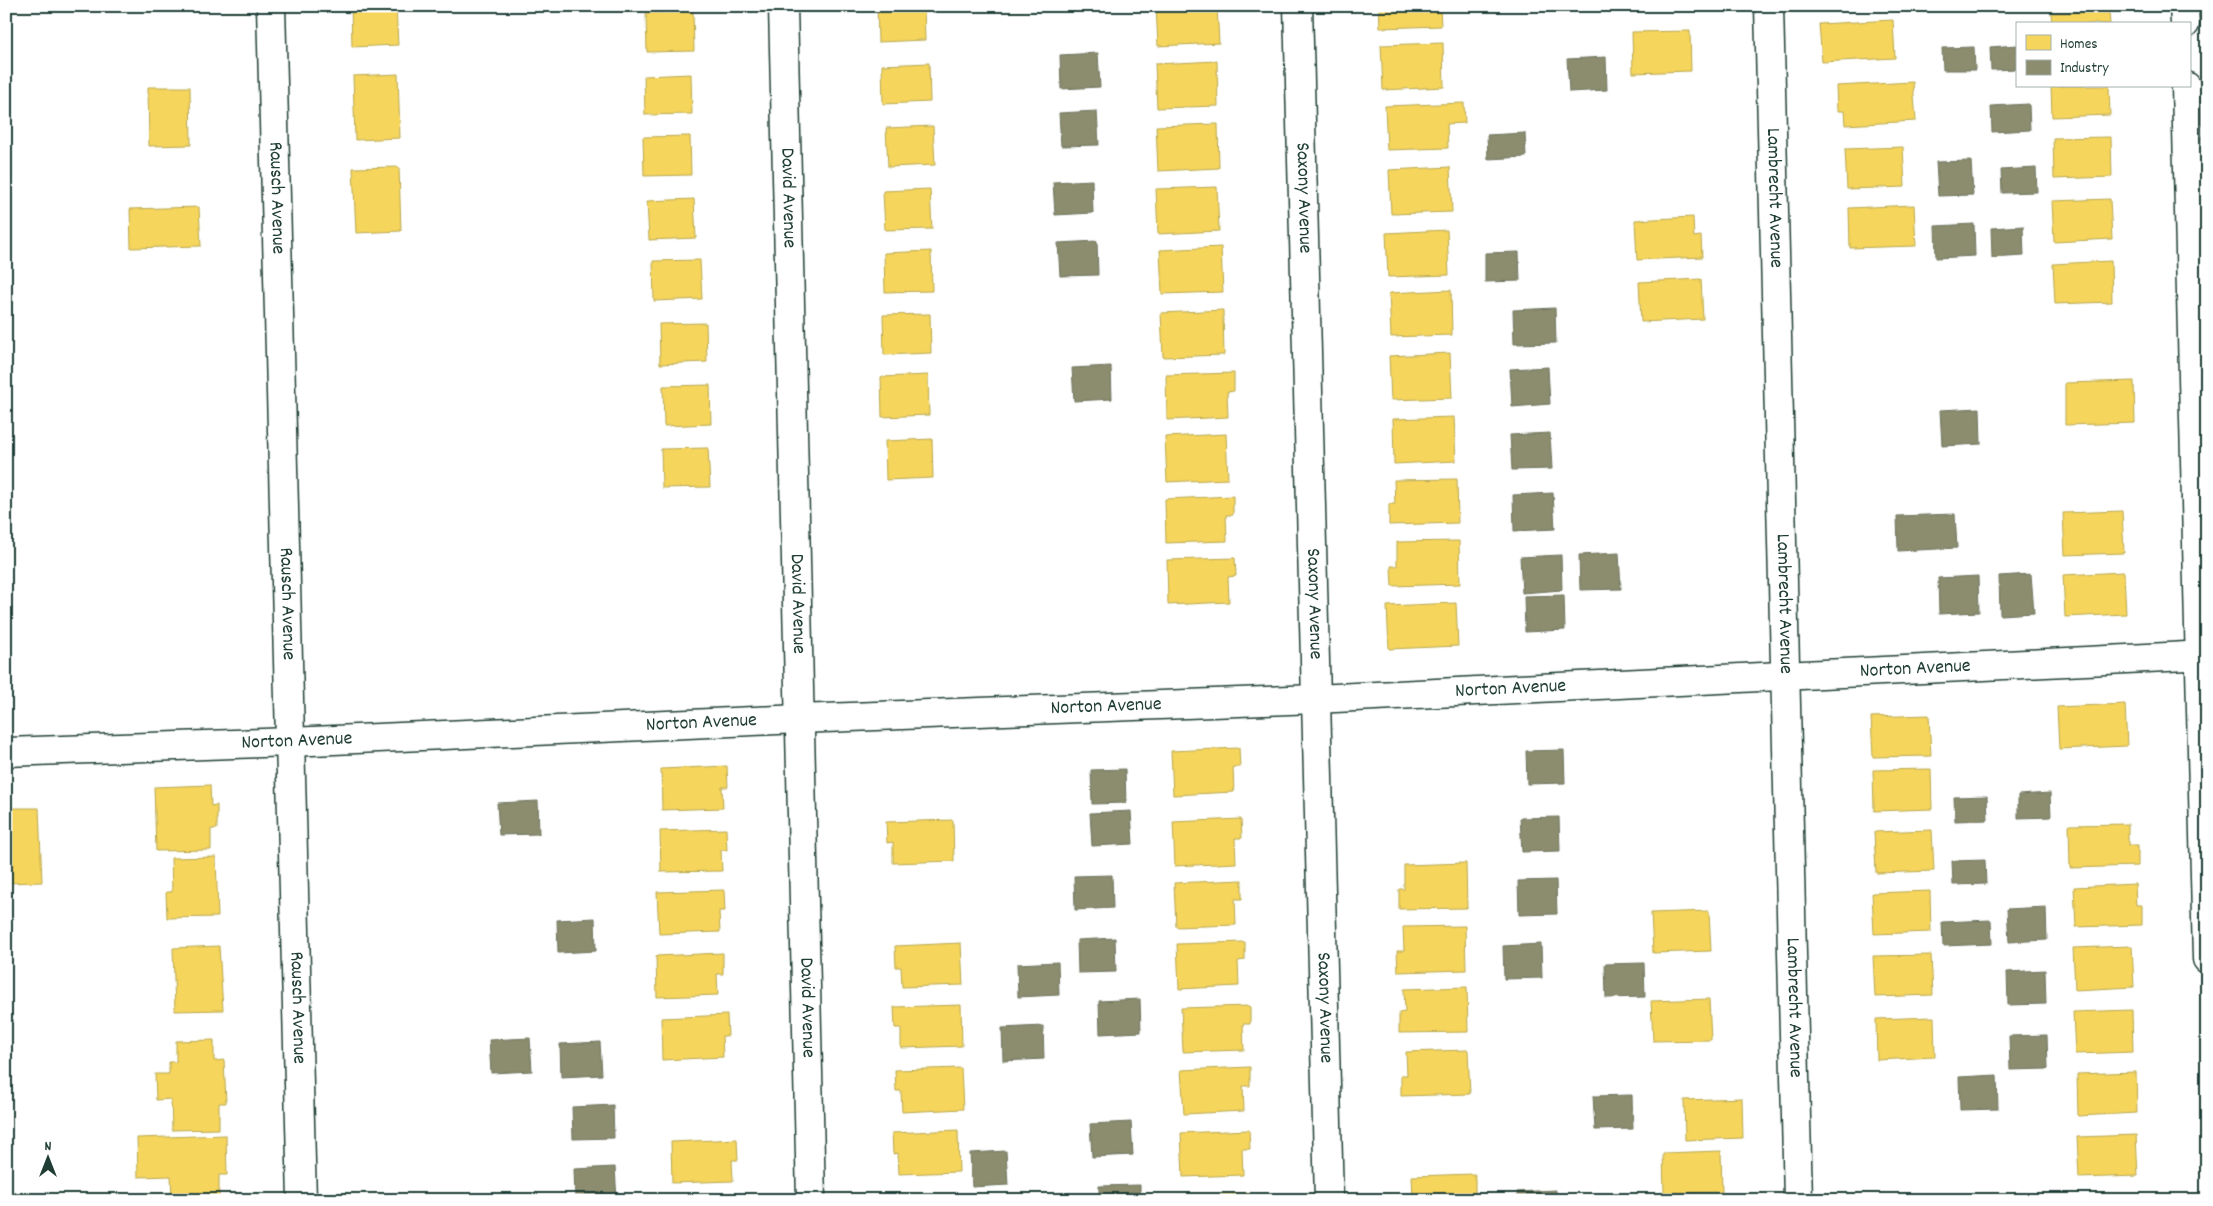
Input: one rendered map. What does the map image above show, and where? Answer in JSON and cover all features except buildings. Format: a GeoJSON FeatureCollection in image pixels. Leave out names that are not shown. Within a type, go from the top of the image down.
{"type":"FeatureCollection","features":[{"type":"Feature","properties":{"kind":"street","name":"Rausch Avenue"},"geometry":{"type":"LineString","coordinates":[[271,6],[302,1200]]}},
{"type":"Feature","properties":{"kind":"street","name":"David Avenue"},"geometry":{"type":"LineString","coordinates":[[783,6],[812,1200]]}},
{"type":"Feature","properties":{"kind":"street","name":"Saxony Avenue"},"geometry":{"type":"LineString","coordinates":[[1298,6],[1329,1200]]}},
{"type":"Feature","properties":{"kind":"street","name":"Lambrecht Avenue"},"geometry":{"type":"LineString","coordinates":[[1769,6],[1798,1200]]}},
{"type":"Feature","properties":{"kind":"street"},"geometry":{"type":"LineString","coordinates":[[2184,6],[2185,22]]}},
{"type":"Feature","properties":{"kind":"street"},"geometry":{"type":"LineString","coordinates":[[2186,88],[2203,655],[2207,959]]}},
{"type":"Feature","properties":{"kind":"street","name":"Norton Avenue"},"geometry":{"type":"LineString","coordinates":[[6,752],[1316,699],[2203,655]]}}]}
